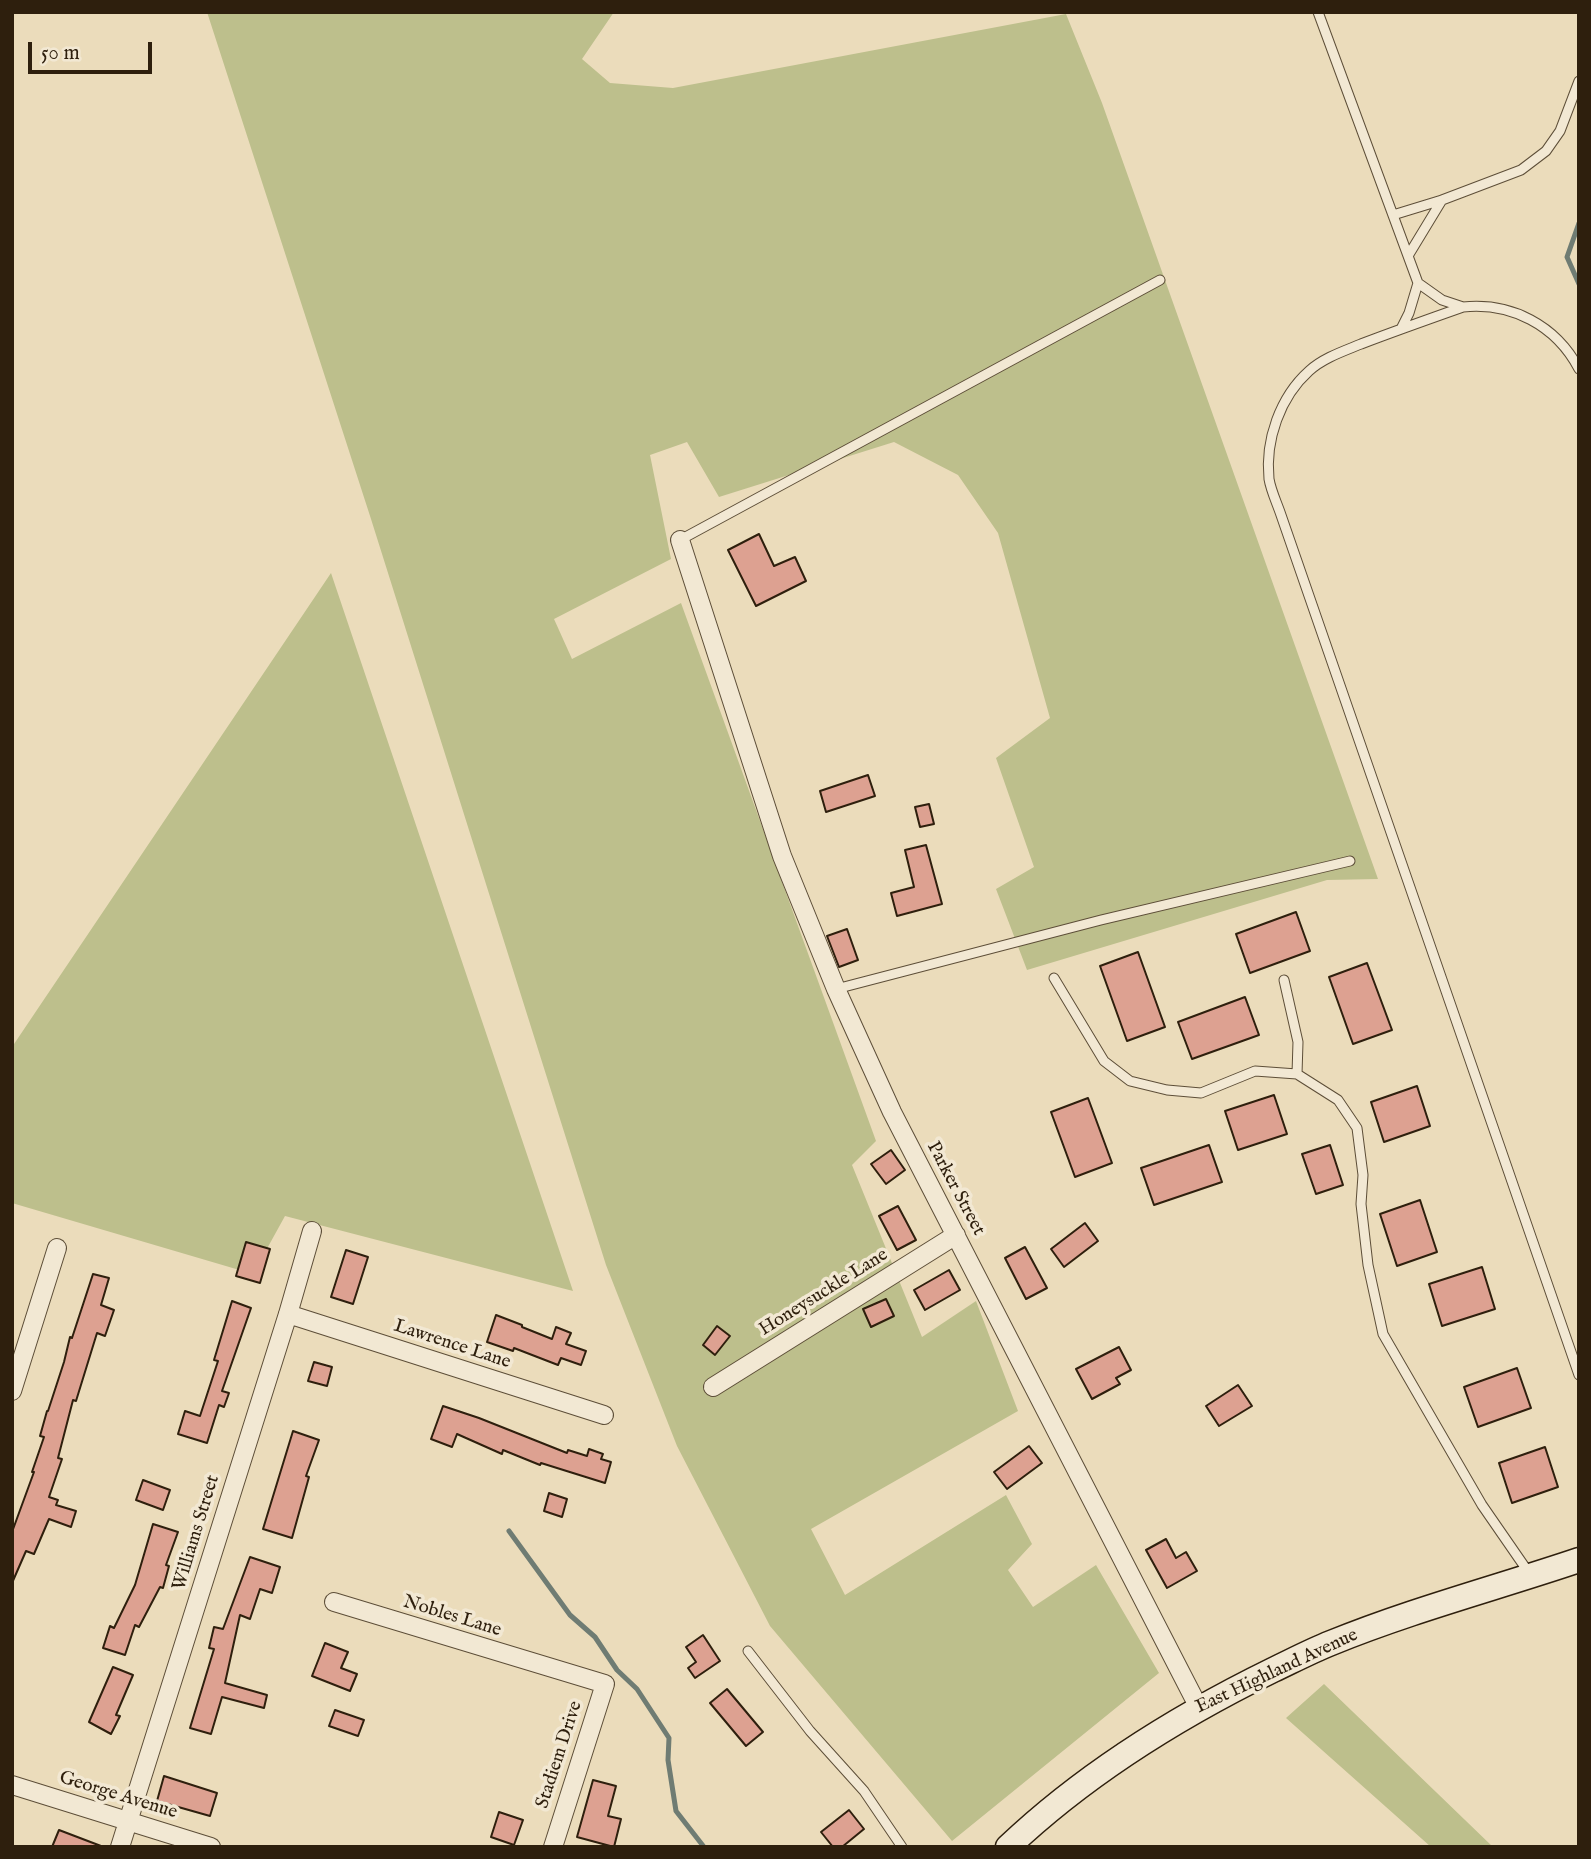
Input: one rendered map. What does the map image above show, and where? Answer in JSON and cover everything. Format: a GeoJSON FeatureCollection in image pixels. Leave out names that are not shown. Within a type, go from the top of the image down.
{"type":"FeatureCollection","features":[{"type":"Feature","properties":{"kind":"street","name":"Parker Street"},"geometry":{"type":"LineString","coordinates":[[680,540],[782,856],[836,989],[891,1112],[1199,1708]]}},
{"type":"Feature","properties":{"kind":"street","name":"Williams Street"},"geometry":{"type":"LineString","coordinates":[[120,1847],[312,1231]]}},
{"type":"Feature","properties":{"kind":"street","name":"Honeysuckle Lane"},"geometry":{"type":"LineString","coordinates":[[713,1387],[956,1234]]}},
{"type":"Feature","properties":{"kind":"street"},"geometry":{"type":"LineString","coordinates":[[12,1391],[57,1248]]}},
{"type":"Feature","properties":{"kind":"street","name":"Lawrence Lane"},"geometry":{"type":"LineString","coordinates":[[288,1314],[604,1415]]}},
{"type":"Feature","properties":{"kind":"street","name":"East Highland Avenue"},"geometry":{"type":"LineString","coordinates":[[1008,1847],[1068,1795],[1119,1757],[1199,1708],[1329,1643],[1579,1560]]}},
{"type":"Feature","properties":{"kind":"street","name":"Nobles Lane"},"geometry":{"type":"LineString","coordinates":[[334,1602],[558,1670]]}},
{"type":"Feature","properties":{"kind":"street","name":"Stadiem Drive"},"geometry":{"type":"LineString","coordinates":[[553,1847],[605,1684],[558,1670]]}},
{"type":"Feature","properties":{"kind":"street","name":"George Avenue"},"geometry":{"type":"LineString","coordinates":[[12,1786],[211,1847]]}},
{"type":"Feature","properties":{"kind":"lane"},"geometry":{"type":"LineString","coordinates":[[1318,12],[1418,283],[1441,300],[1463,307]]}},
{"type":"Feature","properties":{"kind":"lane"},"geometry":{"type":"LineString","coordinates":[[1393,215],[1442,200],[1521,170],[1546,151],[1560,131],[1579,81]]}},
{"type":"Feature","properties":{"kind":"lane"},"geometry":{"type":"LineString","coordinates":[[1408,256],[1442,200]]}},
{"type":"Feature","properties":{"kind":"lane"},"geometry":{"type":"LineString","coordinates":[[680,540],[1160,280]]}},
{"type":"Feature","properties":{"kind":"lane"},"geometry":{"type":"LineString","coordinates":[[1401,329],[1418,283]]}},
{"type":"Feature","properties":{"kind":"lane"},"geometry":{"type":"LineString","coordinates":[[1579,369],[1562,344],[1546,329],[1507,309],[1484,305],[1463,307],[1401,329],[1336,354],[1311,369],[1296,384],[1278,417],[1271,438],[1270,481],[1579,1376]]}},
{"type":"Feature","properties":{"kind":"lane"},"geometry":{"type":"LineString","coordinates":[[836,989],[1101,920],[1350,861]]}},
{"type":"Feature","properties":{"kind":"lane"},"geometry":{"type":"LineString","coordinates":[[1054,978],[1104,1061],[1130,1081],[1167,1090],[1202,1093],[1255,1071],[1297,1074],[1338,1100],[1357,1128],[1363,1175],[1361,1204],[1368,1265],[1383,1334],[1482,1505],[1531,1576]]}},
{"type":"Feature","properties":{"kind":"lane"},"geometry":{"type":"LineString","coordinates":[[1284,980],[1298,1042],[1297,1074]]}},
{"type":"Feature","properties":{"kind":"lane"},"geometry":{"type":"LineString","coordinates":[[748,1651],[810,1731],[864,1791],[902,1847]]}},
{"type":"Feature","properties":{"kind":"green space"},"geometry":{"type":"Polygon","coordinates":[[[207,12],[614,12],[582,59],[610,83],[673,88],[1066,14],[1102,103],[1378,879],[1327,880],[1027,970],[996,889],[1034,867],[996,758],[1050,718],[998,533],[958,475],[894,442],[719,497],[687,442],[650,455],[671,559],[554,619],[572,659],[681,603],[876,1141],[852,1165],[922,1337],[976,1301],[1018,1411],[811,1529],[845,1595],[1006,1495],[1032,1544],[1008,1570],[1033,1607],[1096,1565],[1159,1673],[952,1841],[770,1626],[677,1446],[606,1265],[371,519],[207,12]]]}},
{"type":"Feature","properties":{"kind":"green space"},"geometry":{"type":"Polygon","coordinates":[[[331,573],[573,1291],[285,1216],[253,1274],[12,1203],[12,1047],[331,573]]]}},
{"type":"Feature","properties":{"kind":"green space"},"geometry":{"type":"Polygon","coordinates":[[[1324,1684],[1493,1847],[1431,1847],[1286,1718],[1324,1684]]]}},
{"type":"Feature","properties":{"kind":"building"},"geometry":{"type":"Polygon","coordinates":[[[759,534],[774,566],[795,557],[806,581],[756,606],[728,550],[759,534]]]}},
{"type":"Feature","properties":{"kind":"building"},"geometry":{"type":"Polygon","coordinates":[[[868,775],[875,796],[826,812],[820,791],[868,775]]]}},
{"type":"Feature","properties":{"kind":"building"},"geometry":{"type":"Polygon","coordinates":[[[929,804],[934,824],[920,827],[915,807],[929,804]]]}},
{"type":"Feature","properties":{"kind":"building"},"geometry":{"type":"Polygon","coordinates":[[[926,845],[942,904],[897,916],[891,893],[914,887],[905,850],[926,845]]]}},
{"type":"Feature","properties":{"kind":"building"},"geometry":{"type":"Polygon","coordinates":[[[1296,912],[1310,951],[1250,973],[1236,934],[1296,912]]]}},
{"type":"Feature","properties":{"kind":"building"},"geometry":{"type":"Polygon","coordinates":[[[847,929],[858,960],[839,967],[827,936],[847,929]]]}},
{"type":"Feature","properties":{"kind":"building"},"geometry":{"type":"Polygon","coordinates":[[[1138,952],[1165,1027],[1127,1041],[1100,966],[1138,952]]]}},
{"type":"Feature","properties":{"kind":"building"},"geometry":{"type":"Polygon","coordinates":[[[1367,963],[1392,1030],[1353,1044],[1329,977],[1367,963]]]}},
{"type":"Feature","properties":{"kind":"building"},"geometry":{"type":"Polygon","coordinates":[[[1245,997],[1259,1035],[1192,1059],[1178,1022],[1245,997]]]}},
{"type":"Feature","properties":{"kind":"building"},"geometry":{"type":"Polygon","coordinates":[[[1417,1086],[1430,1126],[1384,1142],[1371,1102],[1417,1086]]]}},
{"type":"Feature","properties":{"kind":"building"},"geometry":{"type":"Polygon","coordinates":[[[1274,1095],[1287,1134],[1238,1150],[1225,1111],[1274,1095]]]}},
{"type":"Feature","properties":{"kind":"building"},"geometry":{"type":"Polygon","coordinates":[[[1088,1098],[1112,1163],[1075,1177],[1051,1112],[1088,1098]]]}},
{"type":"Feature","properties":{"kind":"building"},"geometry":{"type":"Polygon","coordinates":[[[1209,1145],[1222,1182],[1154,1205],[1141,1168],[1209,1145]]]}},
{"type":"Feature","properties":{"kind":"building"},"geometry":{"type":"Polygon","coordinates":[[[1330,1145],[1343,1185],[1316,1194],[1302,1154],[1330,1145]]]}},
{"type":"Feature","properties":{"kind":"building"},"geometry":{"type":"Polygon","coordinates":[[[891,1150],[905,1170],[886,1184],[871,1164],[891,1150]]]}},
{"type":"Feature","properties":{"kind":"building"},"geometry":{"type":"Polygon","coordinates":[[[1420,1200],[1437,1252],[1397,1266],[1380,1214],[1420,1200]]]}},
{"type":"Feature","properties":{"kind":"building"},"geometry":{"type":"Polygon","coordinates":[[[898,1206],[916,1240],[897,1250],[879,1216],[898,1206]]]}},
{"type":"Feature","properties":{"kind":"building"},"geometry":{"type":"Polygon","coordinates":[[[1085,1223],[1098,1241],[1064,1267],[1051,1249],[1085,1223]]]}},
{"type":"Feature","properties":{"kind":"building"},"geometry":{"type":"Polygon","coordinates":[[[246,1242],[270,1249],[260,1283],[236,1276],[246,1242]]]}},
{"type":"Feature","properties":{"kind":"building"},"geometry":{"type":"Polygon","coordinates":[[[1025,1247],[1047,1288],[1026,1299],[1005,1258],[1025,1247]]]}},
{"type":"Feature","properties":{"kind":"building"},"geometry":{"type":"Polygon","coordinates":[[[346,1250],[368,1257],[353,1304],[331,1297],[346,1250]]]}},
{"type":"Feature","properties":{"kind":"building"},"geometry":{"type":"Polygon","coordinates":[[[1482,1267],[1495,1309],[1442,1326],[1429,1284],[1482,1267]]]}},
{"type":"Feature","properties":{"kind":"building"},"geometry":{"type":"Polygon","coordinates":[[[949,1270],[960,1290],[925,1310],[914,1290],[949,1270]]]}},
{"type":"Feature","properties":{"kind":"building"},"geometry":{"type":"Polygon","coordinates":[[[93,1274],[109,1278],[101,1305],[114,1310],[105,1336],[97,1333],[76,1401],[73,1400],[58,1458],[62,1459],[49,1497],[58,1500],[56,1505],[76,1511],[71,1527],[49,1519],[34,1554],[26,1551],[12,1583],[12,1532],[34,1472],[44,1437],[40,1436],[70,1337],[72,1338],[93,1274]]]}},
{"type":"Feature","properties":{"kind":"building"},"geometry":{"type":"Polygon","coordinates":[[[886,1299],[894,1316],[871,1327],[863,1309],[886,1299]]]}},
{"type":"Feature","properties":{"kind":"building"},"geometry":{"type":"Polygon","coordinates":[[[232,1301],[251,1308],[222,1391],[229,1393],[224,1407],[219,1405],[207,1443],[178,1434],[185,1411],[200,1416],[218,1361],[214,1360],[232,1301]]]}},
{"type":"Feature","properties":{"kind":"building"},"geometry":{"type":"Polygon","coordinates":[[[496,1315],[552,1339],[556,1327],[571,1333],[566,1344],[586,1351],[581,1365],[561,1358],[558,1365],[514,1348],[513,1351],[487,1342],[496,1315]]]}},
{"type":"Feature","properties":{"kind":"building"},"geometry":{"type":"Polygon","coordinates":[[[717,1326],[730,1336],[715,1355],[703,1345],[717,1326]]]}},
{"type":"Feature","properties":{"kind":"building"},"geometry":{"type":"Polygon","coordinates":[[[1119,1347],[1131,1370],[1116,1378],[1120,1384],[1092,1399],[1076,1369],[1119,1347]]]}},
{"type":"Feature","properties":{"kind":"building"},"geometry":{"type":"Polygon","coordinates":[[[314,1362],[332,1367],[327,1386],[308,1381],[314,1362]]]}},
{"type":"Feature","properties":{"kind":"building"},"geometry":{"type":"Polygon","coordinates":[[[1517,1368],[1531,1408],[1478,1427],[1464,1387],[1517,1368]]]}},
{"type":"Feature","properties":{"kind":"building"},"geometry":{"type":"Polygon","coordinates":[[[1238,1385],[1252,1406],[1219,1426],[1206,1406],[1238,1385]]]}},
{"type":"Feature","properties":{"kind":"building"},"geometry":{"type":"Polygon","coordinates":[[[443,1406],[567,1453],[568,1450],[587,1456],[589,1449],[603,1454],[601,1459],[611,1462],[605,1483],[541,1463],[540,1465],[503,1450],[502,1454],[457,1434],[452,1447],[431,1439],[443,1406]]]}},
{"type":"Feature","properties":{"kind":"building"},"geometry":{"type":"Polygon","coordinates":[[[293,1431],[319,1440],[306,1476],[309,1477],[292,1538],[263,1529],[293,1431]]]}},
{"type":"Feature","properties":{"kind":"building"},"geometry":{"type":"Polygon","coordinates":[[[1029,1446],[1042,1463],[1007,1489],[994,1472],[1029,1446]]]}},
{"type":"Feature","properties":{"kind":"building"},"geometry":{"type":"Polygon","coordinates":[[[1545,1447],[1558,1487],[1512,1503],[1499,1463],[1545,1447]]]}},
{"type":"Feature","properties":{"kind":"building"},"geometry":{"type":"Polygon","coordinates":[[[143,1480],[170,1490],[163,1510],[136,1500],[143,1480]]]}},
{"type":"Feature","properties":{"kind":"building"},"geometry":{"type":"Polygon","coordinates":[[[549,1493],[567,1499],[562,1517],[544,1511],[549,1493]]]}},
{"type":"Feature","properties":{"kind":"building"},"geometry":{"type":"Polygon","coordinates":[[[153,1524],[178,1532],[166,1565],[169,1566],[163,1588],[160,1587],[139,1627],[135,1625],[125,1655],[103,1648],[110,1626],[114,1628],[135,1585],[153,1524]]]}},
{"type":"Feature","properties":{"kind":"building"},"geometry":{"type":"Polygon","coordinates":[[[1166,1539],[1176,1558],[1186,1552],[1197,1571],[1167,1588],[1146,1550],[1166,1539]]]}},
{"type":"Feature","properties":{"kind":"building"},"geometry":{"type":"Polygon","coordinates":[[[250,1557],[280,1567],[272,1593],[260,1589],[250,1619],[240,1615],[225,1683],[267,1695],[264,1708],[222,1697],[211,1734],[190,1728],[214,1649],[209,1648],[214,1627],[223,1629],[250,1557]]]}},
{"type":"Feature","properties":{"kind":"building"},"geometry":{"type":"Polygon","coordinates":[[[703,1635],[720,1661],[695,1678],[688,1668],[696,1662],[686,1647],[703,1635]]]}},
{"type":"Feature","properties":{"kind":"building"},"geometry":{"type":"Polygon","coordinates":[[[325,1643],[348,1652],[341,1668],[357,1674],[350,1691],[312,1676],[325,1643]]]}},
{"type":"Feature","properties":{"kind":"building"},"geometry":{"type":"Polygon","coordinates":[[[113,1667],[133,1675],[116,1715],[120,1716],[111,1734],[89,1722],[113,1667]]]}},
{"type":"Feature","properties":{"kind":"building"},"geometry":{"type":"Polygon","coordinates":[[[727,1689],[763,1732],[746,1746],[710,1703],[727,1689]]]}},
{"type":"Feature","properties":{"kind":"building"},"geometry":{"type":"Polygon","coordinates":[[[335,1710],[364,1720],[358,1736],[329,1726],[335,1710]]]}},
{"type":"Feature","properties":{"kind":"building"},"geometry":{"type":"Polygon","coordinates":[[[164,1776],[217,1793],[210,1816],[157,1801],[164,1776]]]}},
{"type":"Feature","properties":{"kind":"building"},"geometry":{"type":"Polygon","coordinates":[[[593,1780],[616,1786],[608,1816],[621,1819],[614,1847],[577,1837],[593,1780]]]}},
{"type":"Feature","properties":{"kind":"building"},"geometry":{"type":"Polygon","coordinates":[[[849,1810],[864,1829],[842,1847],[833,1847],[821,1832],[849,1810]]]}},
{"type":"Feature","properties":{"kind":"building"},"geometry":{"type":"Polygon","coordinates":[[[499,1812],[523,1820],[514,1845],[491,1837],[499,1812]]]}},
{"type":"Feature","properties":{"kind":"building"},"geometry":{"type":"Polygon","coordinates":[[[59,1830],[101,1846],[101,1847],[52,1847],[59,1830]]]}},
{"type":"Feature","properties":{"kind":"waterway"},"geometry":{"type":"LineString","coordinates":[[1579,223],[1567,257],[1579,284]]}},
{"type":"Feature","properties":{"kind":"waterway"},"geometry":{"type":"LineString","coordinates":[[509,1531],[570,1615],[595,1637],[617,1670],[637,1689],[669,1738],[668,1760],[676,1811],[704,1847]]}}]}
